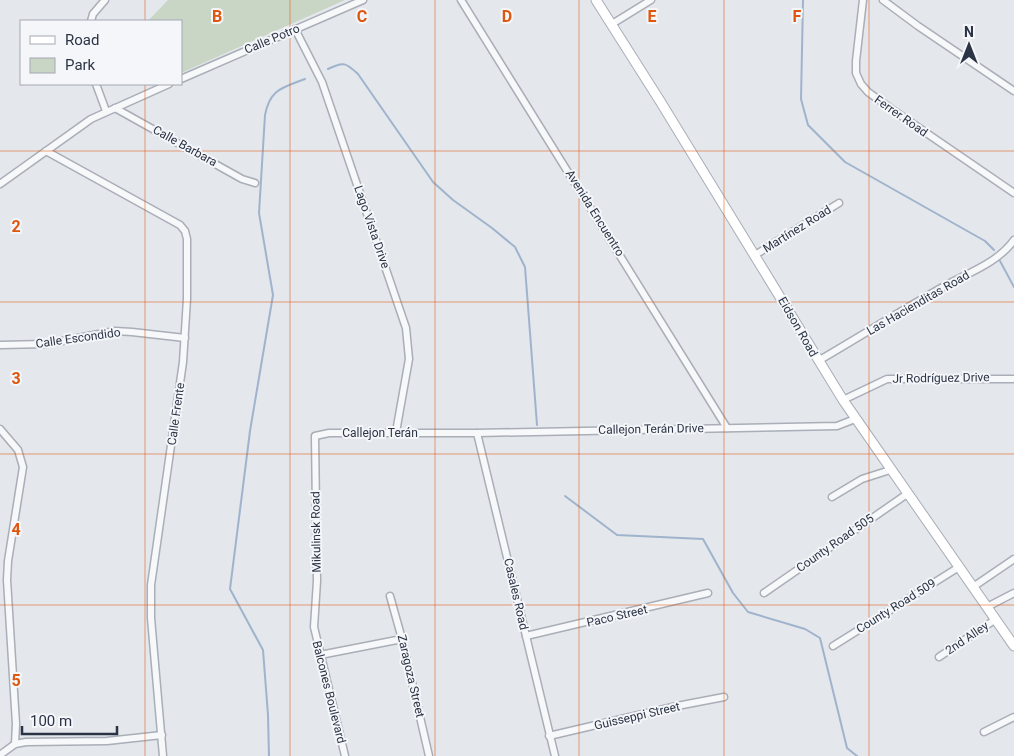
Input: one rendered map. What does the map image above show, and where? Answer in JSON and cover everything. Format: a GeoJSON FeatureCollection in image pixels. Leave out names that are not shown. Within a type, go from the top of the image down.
{"type":"FeatureCollection","features":[{"type":"Feature","properties":{"kind":"street"},"geometry":{"type":"LineString","coordinates":[[91,20],[93,14],[105,0]]}},
{"type":"Feature","properties":{"kind":"street","name":"Calle Potro"},"geometry":{"type":"LineString","coordinates":[[182,78],[364,0]]}},
{"type":"Feature","properties":{"kind":"street","name":"Avenida Encuentro"},"geometry":{"type":"LineString","coordinates":[[462,0],[727,428]]}},
{"type":"Feature","properties":{"kind":"street","name":"Eidson Road"},"geometry":{"type":"LineString","coordinates":[[596,0],[843,400],[1014,646]]}},
{"type":"Feature","properties":{"kind":"street"},"geometry":{"type":"LineString","coordinates":[[612,24],[651,0]]}},
{"type":"Feature","properties":{"kind":"street","name":"Ferrer Road"},"geometry":{"type":"LineString","coordinates":[[863,0],[856,61],[856,73],[861,84],[868,92],[890,108],[1014,192]]}},
{"type":"Feature","properties":{"kind":"street"},"geometry":{"type":"LineString","coordinates":[[883,0],[1014,91]]}},
{"type":"Feature","properties":{"kind":"street","name":"Lago Vista Drive"},"geometry":{"type":"LineString","coordinates":[[296,29],[322,82],[406,328],[409,359],[396,432]]}},
{"type":"Feature","properties":{"kind":"street"},"geometry":{"type":"LineString","coordinates":[[96,85],[106,111]]}},
{"type":"Feature","properties":{"kind":"street"},"geometry":{"type":"LineString","coordinates":[[0,184],[90,119],[168,85]]}},
{"type":"Feature","properties":{"kind":"street","name":"Calle Barbara"},"geometry":{"type":"LineString","coordinates":[[115,108],[242,179],[255,183]]}},
{"type":"Feature","properties":{"kind":"street","name":"Calle Frente"},"geometry":{"type":"LineString","coordinates":[[46,151],[180,225],[185,232],[188,248],[188,291],[183,362],[151,585],[151,618],[163,756]]}},
{"type":"Feature","properties":{"kind":"street","name":"Martínez Road"},"geometry":{"type":"LineString","coordinates":[[755,255],[838,203]]}},
{"type":"Feature","properties":{"kind":"street","name":"Las Hacienditas Road"},"geometry":{"type":"LineString","coordinates":[[818,361],[988,263],[1003,253],[1014,240]]}},
{"type":"Feature","properties":{"kind":"street","name":"Calle Escondido"},"geometry":{"type":"LineString","coordinates":[[0,345],[46,344],[115,331],[185,338]]}},
{"type":"Feature","properties":{"kind":"street","name":"Jr Rodríguez Drive"},"geometry":{"type":"LineString","coordinates":[[843,400],[887,379],[1014,378]]}},
{"type":"Feature","properties":{"kind":"street","name":"Callejon Terán Drive"},"geometry":{"type":"LineString","coordinates":[[446,432],[837,426],[856,419]]}},
{"type":"Feature","properties":{"kind":"street"},"geometry":{"type":"LineString","coordinates":[[0,429],[18,450],[23,467],[8,561],[7,580],[15,706],[15,744]]}},
{"type":"Feature","properties":{"kind":"street","name":"Callejon Terán"},"geometry":{"type":"LineString","coordinates":[[316,436],[329,433],[446,432]]}},
{"type":"Feature","properties":{"kind":"street","name":"Casales Road"},"geometry":{"type":"LineString","coordinates":[[477,433],[555,756]]}},
{"type":"Feature","properties":{"kind":"street","name":"Mikulinsk Road"},"geometry":{"type":"LineString","coordinates":[[314,628],[317,581],[316,436]]}},
{"type":"Feature","properties":{"kind":"street"},"geometry":{"type":"LineString","coordinates":[[832,498],[862,479],[890,470]]}},
{"type":"Feature","properties":{"kind":"street","name":"County Road 505"},"geometry":{"type":"LineString","coordinates":[[764,593],[907,494]]}},
{"type":"Feature","properties":{"kind":"street"},"geometry":{"type":"LineString","coordinates":[[973,587],[1014,559]]}},
{"type":"Feature","properties":{"kind":"street","name":"County Road 509"},"geometry":{"type":"LineString","coordinates":[[833,646],[959,567]]}},
{"type":"Feature","properties":{"kind":"street"},"geometry":{"type":"LineString","coordinates":[[988,607],[1014,592]]}},
{"type":"Feature","properties":{"kind":"street","name":"Paco Street"},"geometry":{"type":"LineString","coordinates":[[526,636],[708,593]]}},
{"type":"Feature","properties":{"kind":"street","name":"Zaragoza Street"},"geometry":{"type":"LineString","coordinates":[[390,596],[429,756]]}},
{"type":"Feature","properties":{"kind":"street","name":"2nd Alley"},"geometry":{"type":"LineString","coordinates":[[939,657],[996,619]]}},
{"type":"Feature","properties":{"kind":"street","name":"Balcones Boulevard"},"geometry":{"type":"LineString","coordinates":[[314,628],[345,756]]}},
{"type":"Feature","properties":{"kind":"street"},"geometry":{"type":"LineString","coordinates":[[320,655],[402,639]]}},
{"type":"Feature","properties":{"kind":"street","name":"Guisseppi Street"},"geometry":{"type":"LineString","coordinates":[[549,736],[724,697]]}},
{"type":"Feature","properties":{"kind":"street"},"geometry":{"type":"LineString","coordinates":[[984,732],[1014,717]]}},
{"type":"Feature","properties":{"kind":"street"},"geometry":{"type":"LineString","coordinates":[[0,755],[15,744],[107,741],[162,735]]}},
{"type":"Feature","properties":{"kind":"green space"},"geometry":{"type":"Polygon","coordinates":[[[168,0],[345,0],[182,73],[182,20],[149,20],[168,0]]]}},
{"type":"Feature","properties":{"kind":"waterway"},"geometry":{"type":"LineString","coordinates":[[803,0],[801,99],[808,125],[845,162],[985,241],[994,250]]}},
{"type":"Feature","properties":{"kind":"waterway"},"geometry":{"type":"LineString","coordinates":[[328,69],[344,64],[358,74],[433,182],[453,200],[515,247],[525,267],[537,425]]}},
{"type":"Feature","properties":{"kind":"waterway"},"geometry":{"type":"LineString","coordinates":[[269,756],[263,650],[230,589],[250,431],[273,295],[259,213],[265,115],[270,100],[278,91],[305,79]]}},
{"type":"Feature","properties":{"kind":"waterway"},"geometry":{"type":"LineString","coordinates":[[1000,261],[1014,287]]}},
{"type":"Feature","properties":{"kind":"waterway"},"geometry":{"type":"LineString","coordinates":[[565,496],[617,535],[703,539],[733,593],[748,612],[805,629],[820,638],[847,748],[857,756]]}}]}
